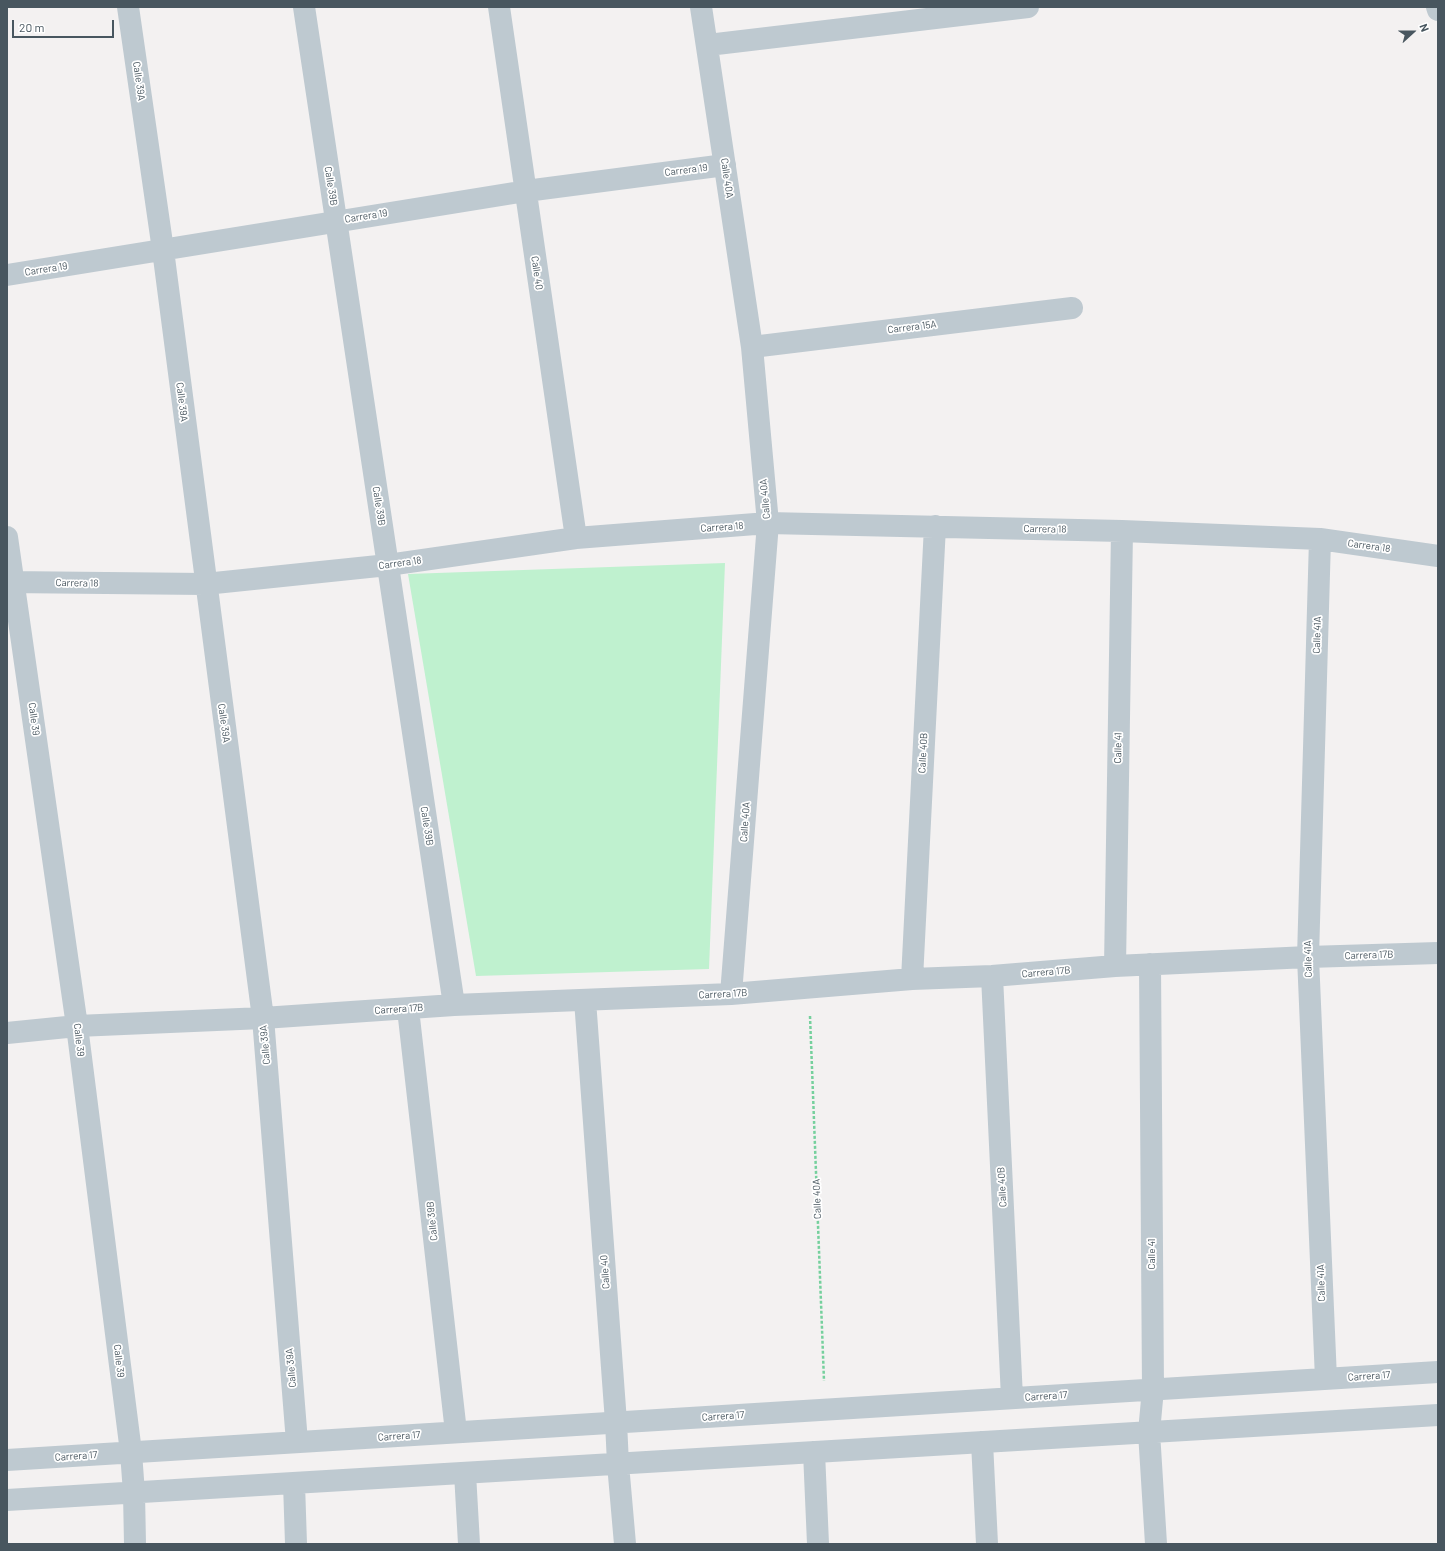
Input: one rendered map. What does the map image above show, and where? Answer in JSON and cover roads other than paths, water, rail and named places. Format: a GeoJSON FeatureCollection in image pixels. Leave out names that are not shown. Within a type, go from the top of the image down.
{"type":"FeatureCollection","features":[{"type":"Feature","properties":{"kind":"street","name":"Calle 39A"},"geometry":{"type":"LineString","coordinates":[[128,7],[163,250],[205,584],[263,1018],[297,1442]]}},
{"type":"Feature","properties":{"kind":"street","name":"Calle 39B"},"geometry":{"type":"LineString","coordinates":[[304,7],[454,1005]]}},
{"type":"Feature","properties":{"kind":"street","name":"Calle 40"},"geometry":{"type":"LineString","coordinates":[[498,7],[576,538]]}},
{"type":"Feature","properties":{"kind":"street","name":"Calle 40A"},"geometry":{"type":"LineString","coordinates":[[702,7],[752,347],[768,523],[731,994]]}},
{"type":"Feature","properties":{"kind":"street"},"geometry":{"type":"LineString","coordinates":[[708,45],[883,15],[1028,7]]}},
{"type":"Feature","properties":{"kind":"street","name":"Carrera 19"},"geometry":{"type":"LineString","coordinates":[[7,275],[526,191],[725,165]]}},
{"type":"Feature","properties":{"kind":"street","name":"Carrera 15A"},"geometry":{"type":"LineString","coordinates":[[752,347],[1072,308]]}},
{"type":"Feature","properties":{"kind":"street","name":"Carrera 18"},"geometry":{"type":"LineString","coordinates":[[11,582],[205,584],[388,565],[576,538],[768,523],[1122,531],[1320,539],[1438,556]]}},
{"type":"Feature","properties":{"kind":"street","name":"Calle 40B"},"geometry":{"type":"LineString","coordinates":[[912,979],[935,526]]}},
{"type":"Feature","properties":{"kind":"street","name":"Calle 41"},"geometry":{"type":"LineString","coordinates":[[1115,966],[1122,531]]}},
{"type":"Feature","properties":{"kind":"street","name":"Calle 39"},"geometry":{"type":"LineString","coordinates":[[7,537],[11,582],[77,1026],[131,1452],[134,1493],[135,1544]]}},
{"type":"Feature","properties":{"kind":"street","name":"Calle 41A"},"geometry":{"type":"LineString","coordinates":[[1320,539],[1308,957],[1326,1379]]}},
{"type":"Feature","properties":{"kind":"street","name":"Carrera 17B"},"geometry":{"type":"LineString","coordinates":[[7,1032],[77,1026],[263,1018],[454,1005],[731,994],[912,979],[992,976],[1150,964],[1438,953]]}},
{"type":"Feature","properties":{"kind":"street","name":"Calle 41"},"geometry":{"type":"LineString","coordinates":[[1150,964],[1153,1389],[1149,1432],[1156,1544]]}},
{"type":"Feature","properties":{"kind":"street","name":"Calle 40B"},"geometry":{"type":"LineString","coordinates":[[992,976],[1012,1398]]}},
{"type":"Feature","properties":{"kind":"street","name":"Calle 40"},"geometry":{"type":"LineString","coordinates":[[585,1000],[618,1464],[626,1544]]}},
{"type":"Feature","properties":{"kind":"street","name":"Calle 39B"},"geometry":{"type":"LineString","coordinates":[[408,1009],[456,1432]]}},
{"type":"Feature","properties":{"kind":"street","name":"Carrera 17"},"geometry":{"type":"LineString","coordinates":[[7,1460],[1438,1372]]}},
{"type":"Feature","properties":{"kind":"street"},"geometry":{"type":"LineString","coordinates":[[7,1500],[1438,1415]]}},
{"type":"Feature","properties":{"kind":"street"},"geometry":{"type":"LineString","coordinates":[[982,1442],[986,1544]]}},
{"type":"Feature","properties":{"kind":"street"},"geometry":{"type":"LineString","coordinates":[[814,1452],[818,1544]]}},
{"type":"Feature","properties":{"kind":"street"},"geometry":{"type":"LineString","coordinates":[[465,1473],[469,1544]]}},
{"type":"Feature","properties":{"kind":"street"},"geometry":{"type":"LineString","coordinates":[[294,1483],[296,1544]]}}]}
